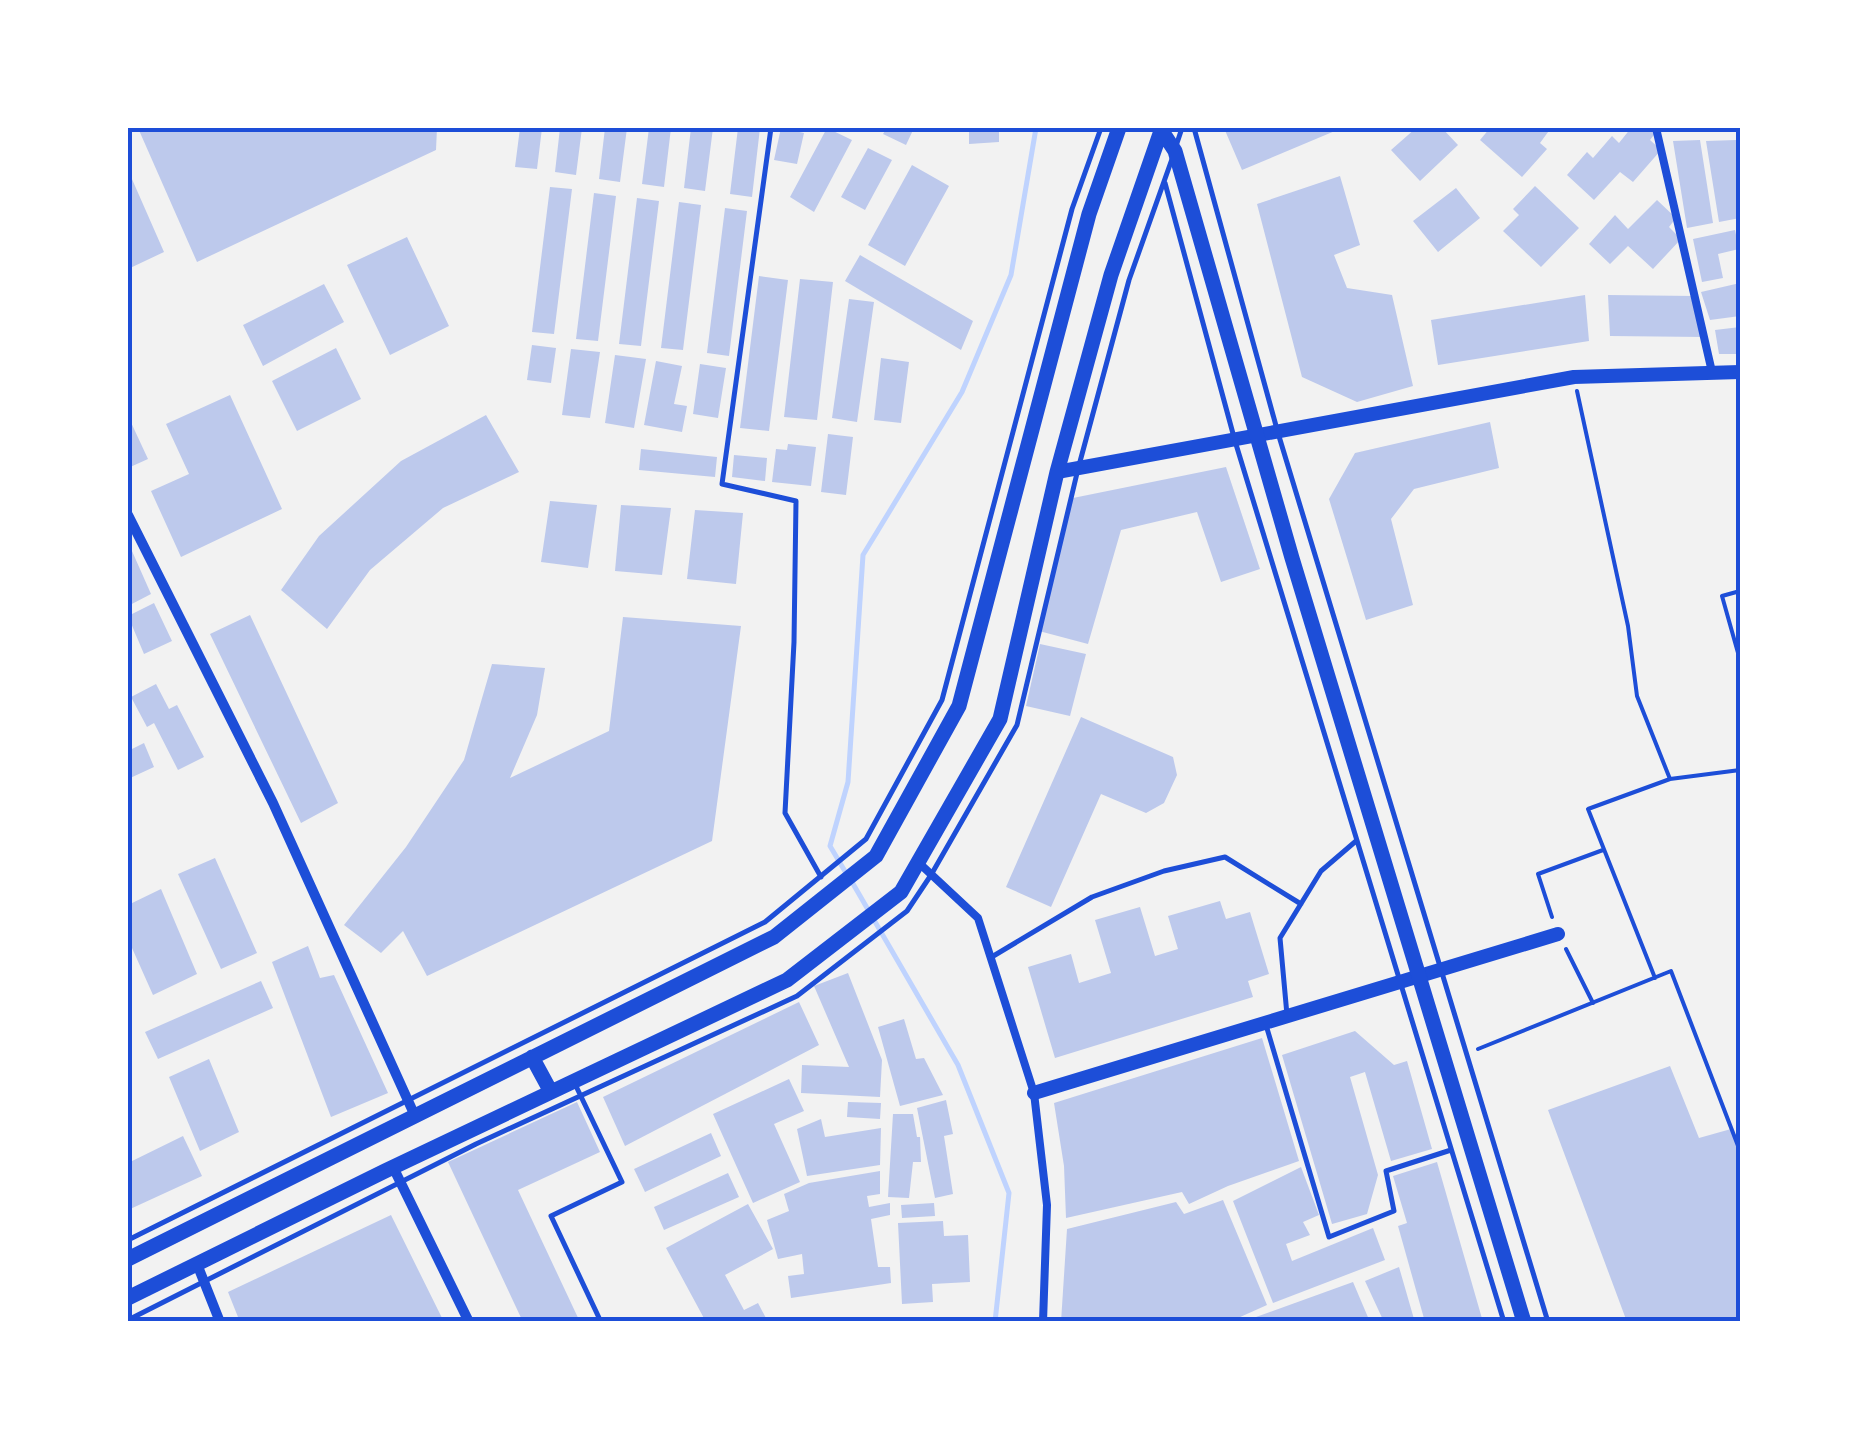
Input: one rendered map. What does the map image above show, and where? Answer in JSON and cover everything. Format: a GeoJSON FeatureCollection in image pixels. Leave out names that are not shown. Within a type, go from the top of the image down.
{"type":"FeatureCollection","features":[{"type":"Feature","properties":{"kind":"main road"},"geometry":{"type":"LineString","coordinates":[[128,1259],[774,936],[876,856],[959,706],[1089,214],[1119,128]]}},
{"type":"Feature","properties":{"kind":"main road"},"geometry":{"type":"LineString","coordinates":[[1161,128],[1175,151],[1257,437],[1524,1322]]}},
{"type":"Feature","properties":{"kind":"main road"},"geometry":{"type":"LineString","coordinates":[[128,1298],[551,1092],[577,1089],[787,980],[901,892],[1000,718],[1056,472],[1111,275],[1161,128]]}},
{"type":"Feature","properties":{"kind":"main road"},"geometry":{"type":"LineString","coordinates":[[1056,472],[1574,377],[1740,372]]}},
{"type":"Feature","properties":{"kind":"main road"},"geometry":{"type":"LineString","coordinates":[[1034,1093],[1558,934]]}},
{"type":"Feature","properties":{"kind":"main road"},"geometry":{"type":"LineString","coordinates":[[532,1057],[551,1092]]}},
{"type":"Feature","properties":{"kind":"street"},"geometry":{"type":"LineString","coordinates":[[1656,128],[1712,373]]}},
{"type":"Feature","properties":{"kind":"street"},"geometry":{"type":"LineString","coordinates":[[128,515],[273,803],[415,1116]]}},
{"type":"Feature","properties":{"kind":"street"},"geometry":{"type":"LineString","coordinates":[[919,863],[978,918],[1034,1093],[1047,1205],[1043,1322]]}},
{"type":"Feature","properties":{"kind":"street"},"geometry":{"type":"LineString","coordinates":[[392,1168],[469,1322]]}},
{"type":"Feature","properties":{"kind":"street"},"geometry":{"type":"LineString","coordinates":[[197,1264],[220,1322]]}},
{"type":"Feature","properties":{"kind":"lane"},"geometry":{"type":"LineString","coordinates":[[770,128],[722,484],[796,501],[785,812],[821,877]]}},
{"type":"Feature","properties":{"kind":"lane"},"geometry":{"type":"LineString","coordinates":[[128,1240],[765,922],[866,839],[942,700],[1072,209],[1101,128]]}},
{"type":"Feature","properties":{"kind":"lane"},"geometry":{"type":"LineString","coordinates":[[128,1320],[393,1188],[577,1089],[796,996],[907,911],[932,875],[1017,725],[1078,469],[1129,280],[1182,128]]}},
{"type":"Feature","properties":{"kind":"lane"},"geometry":{"type":"LineString","coordinates":[[1194,128],[1278,432],[1548,1322]]}},
{"type":"Feature","properties":{"kind":"lane"},"geometry":{"type":"LineString","coordinates":[[1164,180],[1236,441],[1504,1322]]}},
{"type":"Feature","properties":{"kind":"lane"},"geometry":{"type":"LineString","coordinates":[[1287,1016],[1280,938],[1321,872],[1356,841]]}},
{"type":"Feature","properties":{"kind":"lane"},"geometry":{"type":"LineString","coordinates":[[990,958],[1092,897],[1164,871],[1225,857],[1301,904]]}},
{"type":"Feature","properties":{"kind":"lane"},"geometry":{"type":"LineString","coordinates":[[1265,1022],[1329,1237],[1394,1211],[1386,1171],[1452,1150]]}},
{"type":"Feature","properties":{"kind":"lane"},"geometry":{"type":"LineString","coordinates":[[577,1089],[622,1182],[551,1216],[601,1322]]}},
{"type":"Feature","properties":{"kind":"path"},"geometry":{"type":"LineString","coordinates":[[1574,377],[1628,626],[1637,696],[1670,779]]}},
{"type":"Feature","properties":{"kind":"path"},"geometry":{"type":"LineString","coordinates":[[1740,591],[1722,596],[1740,660]]}},
{"type":"Feature","properties":{"kind":"path"},"geometry":{"type":"LineString","coordinates":[[1655,978],[1588,809],[1670,779],[1740,770]]}},
{"type":"Feature","properties":{"kind":"path"},"geometry":{"type":"LineString","coordinates":[[1593,1002],[1558,934],[1538,874],[1604,849]]}},
{"type":"Feature","properties":{"kind":"path"},"geometry":{"type":"LineString","coordinates":[[1465,1054],[1671,972],[1740,1151]]}},
{"type":"Feature","properties":{"kind":"building"},"geometry":{"type":"Polygon","coordinates":[[[138,128],[437,128],[436,150],[197,262],[138,128]]]}},
{"type":"Feature","properties":{"kind":"building"},"geometry":{"type":"Polygon","coordinates":[[[520,128],[542,128],[537,169],[515,167],[520,128]]]}},
{"type":"Feature","properties":{"kind":"building"},"geometry":{"type":"Polygon","coordinates":[[[560,128],[582,128],[576,175],[555,172],[560,128]]]}},
{"type":"Feature","properties":{"kind":"building"},"geometry":{"type":"Polygon","coordinates":[[[605,128],[627,128],[620,182],[599,179],[605,128]]]}},
{"type":"Feature","properties":{"kind":"building"},"geometry":{"type":"Polygon","coordinates":[[[649,128],[671,128],[664,187],[642,184],[649,128]]]}},
{"type":"Feature","properties":{"kind":"building"},"geometry":{"type":"Polygon","coordinates":[[[691,128],[713,128],[705,191],[684,188],[691,128]]]}},
{"type":"Feature","properties":{"kind":"building"},"geometry":{"type":"Polygon","coordinates":[[[738,128],[760,128],[752,197],[730,194],[738,128]]]}},
{"type":"Feature","properties":{"kind":"building"},"geometry":{"type":"Polygon","coordinates":[[[781,128],[804,133],[797,164],[774,160],[781,128]]]}},
{"type":"Feature","properties":{"kind":"building"},"geometry":{"type":"Polygon","coordinates":[[[827,128],[852,140],[814,212],[790,197],[827,128]]]}},
{"type":"Feature","properties":{"kind":"building"},"geometry":{"type":"Polygon","coordinates":[[[887,128],[914,128],[906,145],[883,134],[887,128]]]}},
{"type":"Feature","properties":{"kind":"building"},"geometry":{"type":"Polygon","coordinates":[[[969,128],[999,128],[999,142],[969,144],[969,128]]]}},
{"type":"Feature","properties":{"kind":"building"},"geometry":{"type":"Polygon","coordinates":[[[1224,128],[1342,128],[1242,170],[1224,128]]]}},
{"type":"Feature","properties":{"kind":"building"},"geometry":{"type":"Polygon","coordinates":[[[1416,128],[1442,128],[1458,145],[1420,181],[1391,150],[1416,128]]]}},
{"type":"Feature","properties":{"kind":"building"},"geometry":{"type":"Polygon","coordinates":[[[1490,128],[1551,128],[1540,143],[1547,149],[1522,177],[1480,140],[1490,128]]]}},
{"type":"Feature","properties":{"kind":"building"},"geometry":{"type":"Polygon","coordinates":[[[1631,128],[1657,131],[1650,140],[1661,150],[1633,182],[1620,172],[1594,200],[1567,175],[1587,152],[1593,158],[1612,136],[1619,143],[1631,128]]]}},
{"type":"Feature","properties":{"kind":"building"},"geometry":{"type":"Polygon","coordinates":[[[1700,140],[1713,223],[1687,228],[1673,141],[1700,140]]]}},
{"type":"Feature","properties":{"kind":"building"},"geometry":{"type":"Polygon","coordinates":[[[1736,140],[1740,218],[1719,222],[1706,141],[1736,140]]]}},
{"type":"Feature","properties":{"kind":"building"},"geometry":{"type":"Polygon","coordinates":[[[868,148],[892,160],[865,210],[841,197],[868,148]]]}},
{"type":"Feature","properties":{"kind":"building"},"geometry":{"type":"Polygon","coordinates":[[[912,165],[949,186],[905,266],[868,245],[912,165]]]}},
{"type":"Feature","properties":{"kind":"building"},"geometry":{"type":"Polygon","coordinates":[[[128,170],[164,252],[128,269],[128,170]]]}},
{"type":"Feature","properties":{"kind":"building"},"geometry":{"type":"Polygon","coordinates":[[[1340,176],[1360,245],[1334,255],[1347,288],[1392,295],[1413,386],[1357,402],[1302,377],[1257,204],[1340,176]]]}},
{"type":"Feature","properties":{"kind":"building"},"geometry":{"type":"Polygon","coordinates":[[[1535,186],[1579,228],[1541,267],[1503,231],[1519,215],[1513,209],[1535,186]]]}},
{"type":"Feature","properties":{"kind":"building"},"geometry":{"type":"Polygon","coordinates":[[[550,187],[572,189],[554,334],[532,332],[550,187]]]}},
{"type":"Feature","properties":{"kind":"building"},"geometry":{"type":"Polygon","coordinates":[[[1456,188],[1480,218],[1438,252],[1413,221],[1456,188]]]}},
{"type":"Feature","properties":{"kind":"building"},"geometry":{"type":"Polygon","coordinates":[[[594,193],[616,196],[598,341],[576,339],[594,193]]]}},
{"type":"Feature","properties":{"kind":"building"},"geometry":{"type":"Polygon","coordinates":[[[637,198],[659,201],[641,346],[619,344],[637,198]]]}},
{"type":"Feature","properties":{"kind":"building"},"geometry":{"type":"Polygon","coordinates":[[[1657,200],[1676,218],[1669,227],[1681,239],[1653,269],[1628,246],[1610,264],[1589,244],[1615,215],[1628,229],[1657,200]]]}},
{"type":"Feature","properties":{"kind":"building"},"geometry":{"type":"Polygon","coordinates":[[[679,202],[701,205],[683,350],[661,348],[679,202]]]}},
{"type":"Feature","properties":{"kind":"building"},"geometry":{"type":"Polygon","coordinates":[[[725,208],[747,211],[729,356],[707,353],[725,208]]]}},
{"type":"Feature","properties":{"kind":"building"},"geometry":{"type":"Polygon","coordinates":[[[1735,230],[1739,249],[1718,254],[1723,278],[1702,282],[1693,239],[1735,230]]]}},
{"type":"Feature","properties":{"kind":"building"},"geometry":{"type":"Polygon","coordinates":[[[407,237],[449,326],[390,355],[347,265],[407,237]]]}},
{"type":"Feature","properties":{"kind":"building"},"geometry":{"type":"Polygon","coordinates":[[[860,255],[973,321],[961,350],[845,281],[860,255]]]}},
{"type":"Feature","properties":{"kind":"building"},"geometry":{"type":"Polygon","coordinates":[[[759,276],[788,280],[769,431],[740,428],[759,276]]]}},
{"type":"Feature","properties":{"kind":"building"},"geometry":{"type":"Polygon","coordinates":[[[800,279],[833,282],[817,420],[784,417],[800,279]]]}},
{"type":"Feature","properties":{"kind":"building"},"geometry":{"type":"Polygon","coordinates":[[[1740,283],[1740,316],[1710,320],[1701,292],[1740,283]]]}},
{"type":"Feature","properties":{"kind":"building"},"geometry":{"type":"Polygon","coordinates":[[[324,284],[344,322],[263,366],[243,325],[324,284]]]}},
{"type":"Feature","properties":{"kind":"building"},"geometry":{"type":"Polygon","coordinates":[[[1585,295],[1589,341],[1438,365],[1431,320],[1585,295]]]}},
{"type":"Feature","properties":{"kind":"building"},"geometry":{"type":"Polygon","coordinates":[[[1608,295],[1695,296],[1704,337],[1610,336],[1608,295]]]}},
{"type":"Feature","properties":{"kind":"building"},"geometry":{"type":"Polygon","coordinates":[[[849,299],[874,302],[857,422],[832,418],[849,299]]]}},
{"type":"Feature","properties":{"kind":"building"},"geometry":{"type":"Polygon","coordinates":[[[1740,327],[1740,354],[1719,354],[1715,330],[1740,327]]]}},
{"type":"Feature","properties":{"kind":"building"},"geometry":{"type":"Polygon","coordinates":[[[532,345],[556,348],[551,383],[527,380],[532,345]]]}},
{"type":"Feature","properties":{"kind":"building"},"geometry":{"type":"Polygon","coordinates":[[[336,348],[361,399],[297,431],[272,381],[336,348]]]}},
{"type":"Feature","properties":{"kind":"building"},"geometry":{"type":"Polygon","coordinates":[[[571,349],[600,352],[590,418],[562,415],[571,349]]]}},
{"type":"Feature","properties":{"kind":"building"},"geometry":{"type":"Polygon","coordinates":[[[615,355],[646,359],[634,428],[605,423],[615,355]]]}},
{"type":"Feature","properties":{"kind":"building"},"geometry":{"type":"Polygon","coordinates":[[[881,358],[909,362],[901,423],[874,420],[881,358]]]}},
{"type":"Feature","properties":{"kind":"building"},"geometry":{"type":"Polygon","coordinates":[[[656,361],[682,366],[674,404],[687,406],[682,432],[644,425],[656,361]]]}},
{"type":"Feature","properties":{"kind":"building"},"geometry":{"type":"Polygon","coordinates":[[[700,364],[726,368],[718,418],[693,414],[700,364]]]}},
{"type":"Feature","properties":{"kind":"building"},"geometry":{"type":"Polygon","coordinates":[[[230,395],[282,509],[181,557],[151,491],[189,474],[166,424],[230,395]]]}},
{"type":"Feature","properties":{"kind":"building"},"geometry":{"type":"Polygon","coordinates":[[[486,415],[519,472],[443,508],[370,570],[327,629],[281,590],[319,536],[401,461],[486,415]]]}},
{"type":"Feature","properties":{"kind":"building"},"geometry":{"type":"Polygon","coordinates":[[[128,416],[148,459],[128,468],[128,416]]]}},
{"type":"Feature","properties":{"kind":"building"},"geometry":{"type":"Polygon","coordinates":[[[1490,422],[1499,468],[1414,489],[1391,519],[1413,605],[1366,620],[1329,499],[1355,453],[1490,422]]]}},
{"type":"Feature","properties":{"kind":"building"},"geometry":{"type":"Polygon","coordinates":[[[828,434],[853,437],[846,495],[821,492],[828,434]]]}},
{"type":"Feature","properties":{"kind":"building"},"geometry":{"type":"Polygon","coordinates":[[[788,444],[816,447],[811,486],[772,482],[776,449],[787,450],[788,444]]]}},
{"type":"Feature","properties":{"kind":"building"},"geometry":{"type":"Polygon","coordinates":[[[641,449],[717,457],[715,477],[639,470],[641,449]]]}},
{"type":"Feature","properties":{"kind":"building"},"geometry":{"type":"Polygon","coordinates":[[[734,455],[767,458],[765,481],[732,477],[734,455]]]}},
{"type":"Feature","properties":{"kind":"building"},"geometry":{"type":"Polygon","coordinates":[[[1226,467],[1260,569],[1221,582],[1197,512],[1121,530],[1088,644],[1039,631],[1073,498],[1226,467]]]}},
{"type":"Feature","properties":{"kind":"building"},"geometry":{"type":"Polygon","coordinates":[[[550,501],[597,505],[588,568],[541,562],[550,501]]]}},
{"type":"Feature","properties":{"kind":"building"},"geometry":{"type":"Polygon","coordinates":[[[621,505],[671,508],[662,575],[615,571],[621,505]]]}},
{"type":"Feature","properties":{"kind":"building"},"geometry":{"type":"Polygon","coordinates":[[[695,510],[743,513],[736,584],[687,579],[695,510]]]}},
{"type":"Feature","properties":{"kind":"building"},"geometry":{"type":"Polygon","coordinates":[[[128,542],[151,594],[128,606],[128,542]]]}},
{"type":"Feature","properties":{"kind":"building"},"geometry":{"type":"Polygon","coordinates":[[[154,603],[172,641],[144,654],[128,616],[154,603]]]}},
{"type":"Feature","properties":{"kind":"building"},"geometry":{"type":"Polygon","coordinates":[[[250,615],[338,803],[301,823],[210,634],[250,615]]]}},
{"type":"Feature","properties":{"kind":"building"},"geometry":{"type":"Polygon","coordinates":[[[623,617],[741,626],[712,841],[427,976],[403,931],[381,953],[344,925],[406,847],[464,760],[492,664],[545,668],[537,715],[510,778],[609,731],[623,617]]]}},
{"type":"Feature","properties":{"kind":"building"},"geometry":{"type":"Polygon","coordinates":[[[1040,644],[1086,654],[1070,716],[1026,706],[1040,644]]]}},
{"type":"Feature","properties":{"kind":"building"},"geometry":{"type":"Polygon","coordinates":[[[156,684],[169,709],[177,705],[204,757],[178,770],[154,723],[147,727],[131,697],[156,684]]]}},
{"type":"Feature","properties":{"kind":"building"},"geometry":{"type":"Polygon","coordinates":[[[1081,717],[1173,757],[1177,775],[1164,803],[1146,813],[1101,794],[1051,907],[1006,887],[1081,717]]]}},
{"type":"Feature","properties":{"kind":"building"},"geometry":{"type":"Polygon","coordinates":[[[144,743],[154,767],[128,779],[128,751],[144,743]]]}},
{"type":"Feature","properties":{"kind":"building"},"geometry":{"type":"Polygon","coordinates":[[[215,858],[257,953],[221,969],[178,874],[215,858]]]}},
{"type":"Feature","properties":{"kind":"building"},"geometry":{"type":"Polygon","coordinates":[[[161,889],[197,974],[153,995],[128,939],[128,905],[161,889]]]}},
{"type":"Feature","properties":{"kind":"building"},"geometry":{"type":"Polygon","coordinates":[[[1220,901],[1226,919],[1250,912],[1269,974],[1248,981],[1253,997],[1055,1058],[1028,967],[1071,954],[1079,983],[1111,973],[1095,920],[1140,907],[1155,956],[1178,949],[1168,916],[1220,901]]]}},
{"type":"Feature","properties":{"kind":"building"},"geometry":{"type":"Polygon","coordinates":[[[308,946],[320,978],[334,975],[388,1093],[331,1117],[272,962],[308,946]]]}},
{"type":"Feature","properties":{"kind":"building"},"geometry":{"type":"Polygon","coordinates":[[[848,973],[882,1060],[880,1097],[801,1093],[802,1065],[849,1067],[814,986],[848,973]]]}},
{"type":"Feature","properties":{"kind":"building"},"geometry":{"type":"Polygon","coordinates":[[[261,981],[273,1008],[158,1059],[145,1032],[261,981]]]}},
{"type":"Feature","properties":{"kind":"building"},"geometry":{"type":"Polygon","coordinates":[[[799,1002],[819,1045],[625,1146],[603,1097],[799,1002]]]}},
{"type":"Feature","properties":{"kind":"building"},"geometry":{"type":"Polygon","coordinates":[[[904,1019],[916,1059],[924,1058],[943,1095],[900,1106],[878,1027],[904,1019]]]}},
{"type":"Feature","properties":{"kind":"building"},"geometry":{"type":"Polygon","coordinates":[[[1355,1031],[1394,1065],[1407,1061],[1432,1149],[1391,1161],[1365,1072],[1350,1077],[1378,1175],[1367,1214],[1332,1224],[1282,1055],[1355,1031]]]}},
{"type":"Feature","properties":{"kind":"building"},"geometry":{"type":"Polygon","coordinates":[[[1262,1038],[1299,1161],[1189,1204],[1182,1192],[1066,1218],[1064,1166],[1054,1103],[1262,1038]]]}},
{"type":"Feature","properties":{"kind":"building"},"geometry":{"type":"Polygon","coordinates":[[[209,1059],[239,1132],[200,1151],[169,1077],[209,1059]]]}},
{"type":"Feature","properties":{"kind":"building"},"geometry":{"type":"Polygon","coordinates":[[[1670,1066],[1699,1138],[1731,1129],[1740,1152],[1740,1322],[1627,1322],[1548,1110],[1670,1066]]]}},
{"type":"Feature","properties":{"kind":"building"},"geometry":{"type":"Polygon","coordinates":[[[789,1079],[804,1111],[774,1124],[800,1182],[753,1203],[713,1114],[789,1079]]]}},
{"type":"Feature","properties":{"kind":"building"},"geometry":{"type":"Polygon","coordinates":[[[946,1100],[953,1134],[944,1136],[953,1194],[935,1198],[917,1108],[946,1100]]]}},
{"type":"Feature","properties":{"kind":"building"},"geometry":{"type":"Polygon","coordinates":[[[577,1102],[600,1152],[518,1190],[580,1322],[523,1322],[448,1162],[577,1102]]]}},
{"type":"Feature","properties":{"kind":"building"},"geometry":{"type":"Polygon","coordinates":[[[848,1102],[881,1103],[880,1119],[847,1117],[848,1102]]]}},
{"type":"Feature","properties":{"kind":"building"},"geometry":{"type":"Polygon","coordinates":[[[893,1114],[913,1114],[920,1137],[921,1162],[913,1162],[909,1198],[888,1197],[893,1114]]]}},
{"type":"Feature","properties":{"kind":"building"},"geometry":{"type":"Polygon","coordinates":[[[821,1119],[825,1137],[881,1128],[880,1165],[807,1176],[797,1129],[821,1119]]]}},
{"type":"Feature","properties":{"kind":"building"},"geometry":{"type":"Polygon","coordinates":[[[711,1133],[721,1156],[645,1192],[634,1169],[711,1133]]]}},
{"type":"Feature","properties":{"kind":"building"},"geometry":{"type":"Polygon","coordinates":[[[183,1136],[202,1176],[128,1210],[128,1163],[183,1136]]]}},
{"type":"Feature","properties":{"kind":"building"},"geometry":{"type":"Polygon","coordinates":[[[1437,1162],[1483,1322],[1425,1322],[1398,1226],[1407,1223],[1393,1176],[1437,1162]]]}},
{"type":"Feature","properties":{"kind":"building"},"geometry":{"type":"Polygon","coordinates":[[[1301,1167],[1319,1215],[1303,1222],[1310,1235],[1286,1244],[1292,1261],[1373,1228],[1385,1260],[1273,1303],[1233,1201],[1301,1167]]]}},
{"type":"Feature","properties":{"kind":"building"},"geometry":{"type":"Polygon","coordinates":[[[880,1171],[880,1194],[867,1196],[869,1207],[890,1203],[890,1215],[871,1219],[878,1267],[890,1267],[891,1283],[791,1298],[788,1276],[804,1274],[802,1254],[778,1259],[767,1220],[789,1211],[784,1194],[809,1183],[880,1171]]]}},
{"type":"Feature","properties":{"kind":"building"},"geometry":{"type":"Polygon","coordinates":[[[728,1173],[739,1197],[664,1230],[654,1207],[728,1173]]]}},
{"type":"Feature","properties":{"kind":"building"},"geometry":{"type":"Polygon","coordinates":[[[1223,1200],[1267,1305],[1229,1322],[1061,1322],[1067,1229],[1176,1202],[1184,1214],[1223,1200]]]}},
{"type":"Feature","properties":{"kind":"building"},"geometry":{"type":"Polygon","coordinates":[[[934,1203],[935,1216],[902,1218],[901,1205],[934,1203]]]}},
{"type":"Feature","properties":{"kind":"building"},"geometry":{"type":"Polygon","coordinates":[[[748,1204],[773,1249],[725,1275],[744,1310],[758,1303],[768,1322],[706,1322],[666,1248],[748,1204]]]}},
{"type":"Feature","properties":{"kind":"building"},"geometry":{"type":"Polygon","coordinates":[[[391,1215],[444,1322],[240,1322],[228,1292],[391,1215]]]}},
{"type":"Feature","properties":{"kind":"building"},"geometry":{"type":"Polygon","coordinates":[[[943,1221],[944,1236],[968,1235],[970,1282],[932,1284],[933,1302],[902,1304],[898,1223],[943,1221]]]}},
{"type":"Feature","properties":{"kind":"building"},"geometry":{"type":"Polygon","coordinates":[[[1399,1267],[1415,1322],[1384,1322],[1365,1281],[1399,1267]]]}},
{"type":"Feature","properties":{"kind":"building"},"geometry":{"type":"Polygon","coordinates":[[[1353,1282],[1370,1322],[1258,1322],[1256,1317],[1353,1282]]]}},
{"type":"Feature","properties":{"kind":"waterway"},"geometry":{"type":"LineString","coordinates":[[846,873],[830,846],[848,782],[863,555],[962,392],[1011,275],[1036,128]]}},
{"type":"Feature","properties":{"kind":"waterway"},"geometry":{"type":"LineString","coordinates":[[852,882],[958,1065],[1009,1193],[995,1322]]}}]}
